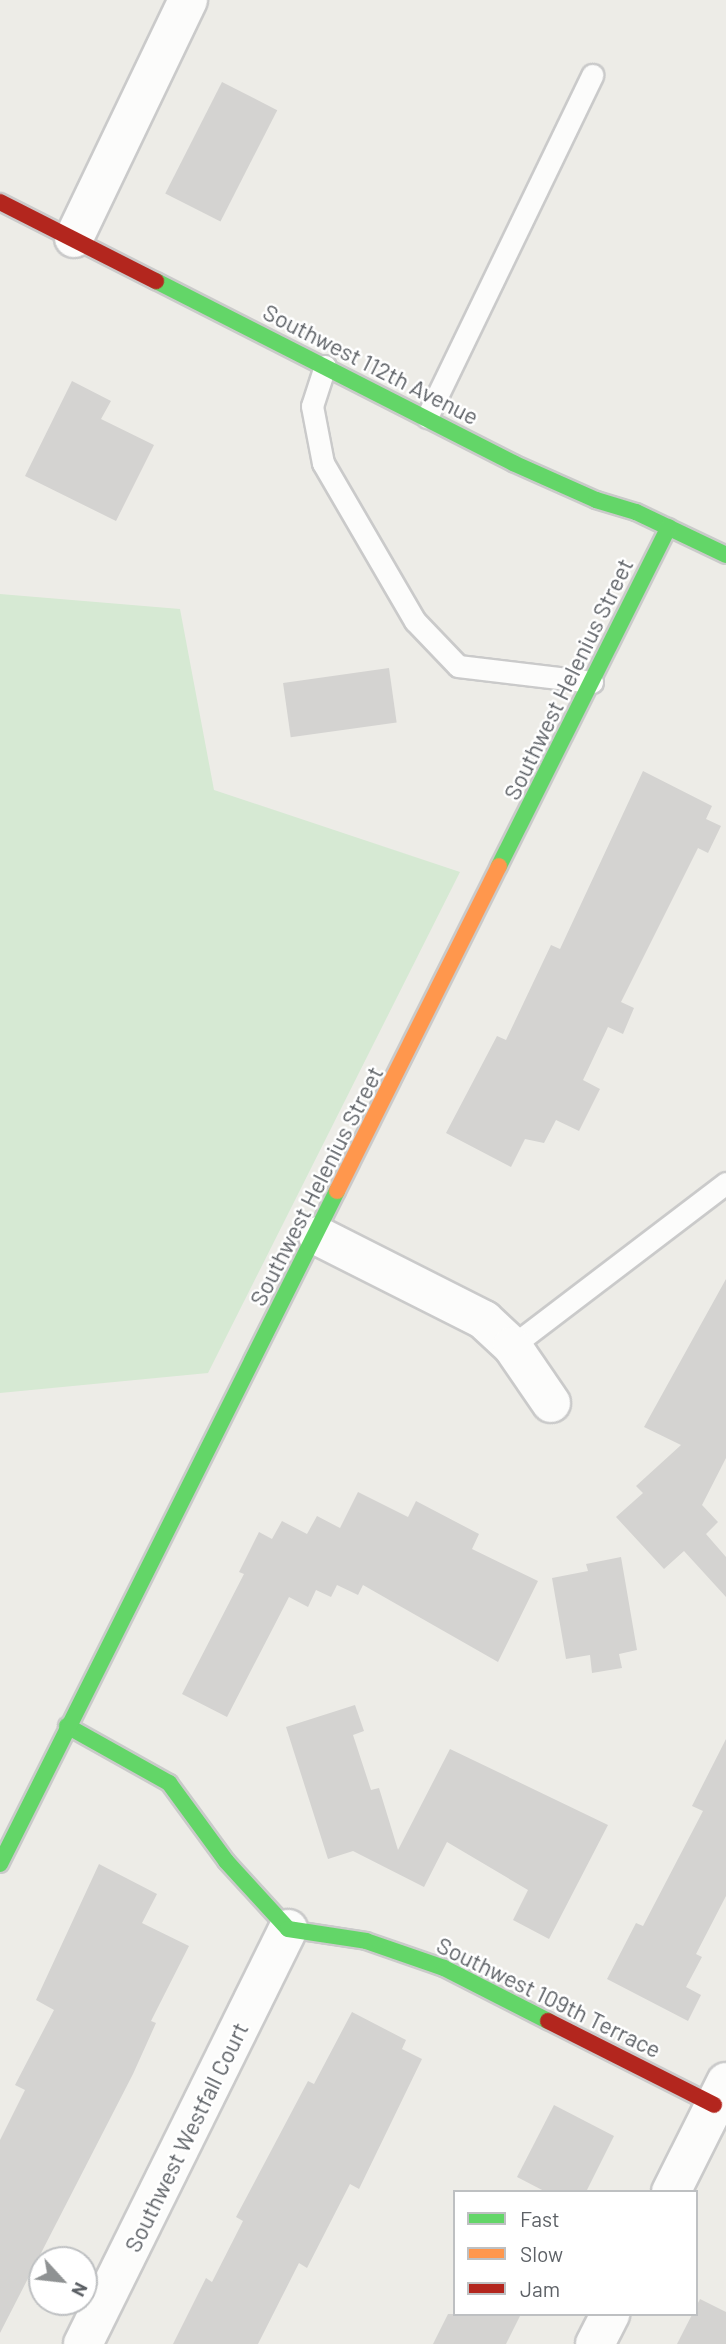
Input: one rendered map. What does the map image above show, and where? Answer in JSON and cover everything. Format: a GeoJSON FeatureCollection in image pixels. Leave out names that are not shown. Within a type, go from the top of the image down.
{"type":"FeatureCollection","features":[{"type":"Feature","properties":{"kind":"street"},"geometry":{"type":"LineString","coordinates":[[74,238],[188,0]]}},
{"type":"Feature","properties":{"kind":"street","name":"Southwest 112th Avenue"},"geometry":{"type":"LineString","coordinates":[[0,202],[513,463],[669,527],[726,555]]}},
{"type":"Feature","properties":{"kind":"street","name":"Southwest Helenius Street"},"geometry":{"type":"LineString","coordinates":[[0,1864],[67,1726],[318,1236],[669,527]]}},
{"type":"Feature","properties":{"kind":"street"},"geometry":{"type":"LineString","coordinates":[[318,1236],[484,1320],[512,1346],[551,1403]]}},
{"type":"Feature","properties":{"kind":"street"},"geometry":{"type":"LineString","coordinates":[[67,1726],[169,1783],[226,1861],[288,1929]]}},
{"type":"Feature","properties":{"kind":"street","name":"Southwest 109th Terrace"},"geometry":{"type":"LineString","coordinates":[[288,1929],[366,1941],[444,1968],[720,2094]]}},
{"type":"Feature","properties":{"kind":"street","name":"Southwest Westfall Court"},"geometry":{"type":"LineString","coordinates":[[83,2344],[288,1929]]}},
{"type":"Feature","properties":{"kind":"street"},"geometry":{"type":"LineString","coordinates":[[672,2190],[720,2094]]}},
{"type":"Feature","properties":{"kind":"street"},"geometry":{"type":"LineString","coordinates":[[595,2344],[609,2316]]}},
{"type":"Feature","properties":{"kind":"lane"},"geometry":{"type":"LineString","coordinates":[[427,417],[592,75]]}},
{"type":"Feature","properties":{"kind":"lane"},"geometry":{"type":"LineString","coordinates":[[326,366],[312,406],[323,463],[415,621],[458,666],[592,682]]}},
{"type":"Feature","properties":{"kind":"lane"},"geometry":{"type":"LineString","coordinates":[[512,1346],[726,1183]]}},
{"type":"Feature","properties":{"kind":"green space"},"geometry":{"type":"Polygon","coordinates":[[[0,594],[180,609],[214,790],[460,872],[208,1373],[0,1393],[0,594]]]}},
{"type":"Feature","properties":{"kind":"building"},"geometry":{"type":"Polygon","coordinates":[[[222,82],[277,110],[220,222],[165,193],[222,82]]]}},
{"type":"Feature","properties":{"kind":"building"},"geometry":{"type":"Polygon","coordinates":[[[72,381],[111,401],[101,419],[154,445],[116,521],[25,476],[72,381]]]}},
{"type":"Feature","properties":{"kind":"building"},"geometry":{"type":"Polygon","coordinates":[[[389,668],[397,722],[291,737],[283,683],[389,668]]]}},
{"type":"Feature","properties":{"kind":"building"},"geometry":{"type":"Polygon","coordinates":[[[643,771],[712,806],[706,819],[721,826],[708,853],[698,848],[621,1002],[634,1008],[623,1034],[608,1027],[583,1080],[600,1089],[579,1131],[556,1120],[544,1143],[525,1139],[511,1167],[446,1133],[497,1036],[506,1040],[551,945],[560,949],[643,771]]]}},
{"type":"Feature","properties":{"kind":"building"},"geometry":{"type":"Polygon","coordinates":[[[726,1279],[726,1458],[702,1505],[718,1522],[706,1534],[726,1557],[726,1597],[684,1551],[664,1569],[616,1517],[643,1493],[636,1486],[681,1445],[644,1427],[726,1279]]]}},
{"type":"Feature","properties":{"kind":"building"},"geometry":{"type":"Polygon","coordinates":[[[358,1492],[408,1517],[416,1501],[479,1534],[472,1549],[538,1581],[498,1662],[363,1585],[358,1595],[337,1585],[331,1597],[316,1590],[308,1607],[289,1597],[227,1717],[182,1694],[244,1574],[239,1572],[259,1532],[272,1539],[282,1521],[307,1534],[317,1516],[340,1528],[358,1492]]]}},
{"type":"Feature","properties":{"kind":"building"},"geometry":{"type":"Polygon","coordinates":[[[621,1557],[637,1650],[619,1654],[622,1668],[592,1673],[590,1655],[566,1659],[552,1578],[588,1571],[586,1564],[621,1557]]]}},
{"type":"Feature","properties":{"kind":"building"},"geometry":{"type":"Polygon","coordinates":[[[355,1705],[364,1731],[353,1735],[371,1790],[379,1788],[398,1850],[450,1749],[608,1825],[549,1939],[513,1920],[528,1890],[447,1842],[424,1887],[353,1851],[328,1859],[286,1727],[355,1705]]]}},
{"type":"Feature","properties":{"kind":"building"},"geometry":{"type":"Polygon","coordinates":[[[726,1739],[726,1896],[696,1954],[702,1957],[686,1987],[701,1995],[688,2021],[607,1979],[636,1923],[643,1926],[703,1811],[692,1806],[726,1739]]]}},
{"type":"Feature","properties":{"kind":"building"},"geometry":{"type":"Polygon","coordinates":[[[99,1864],[157,1894],[142,1923],[189,1946],[151,2021],[156,2023],[133,2074],[45,2246],[28,2246],[28,2278],[0,2333],[0,2140],[25,2090],[15,2085],[54,2010],[36,2000],[99,1864]]]}},
{"type":"Feature","properties":{"kind":"building"},"geometry":{"type":"Polygon","coordinates":[[[352,2012],[406,2040],[402,2049],[422,2059],[359,2189],[350,2184],[307,2268],[299,2263],[258,2344],[173,2344],[206,2278],[212,2282],[243,2221],[236,2217],[308,2081],[314,2084],[352,2012]]]}},
{"type":"Feature","properties":{"kind":"building"},"geometry":{"type":"Polygon","coordinates":[[[554,2105],[614,2136],[587,2190],[542,2190],[517,2177],[554,2105]]]}},
{"type":"Feature","properties":{"kind":"building"},"geometry":{"type":"Polygon","coordinates":[[[700,2299],[726,2312],[726,2344],[677,2344],[691,2316],[698,2316],[700,2299]]]}},
{"type":"Feature","properties":{"kind":"building"},"geometry":{"type":"Polygon","coordinates":[[[448,2314],[520,2316],[506,2344],[433,2344],[448,2314]]]}},
{"type":"Feature","properties":{"kind":"traffic: fast"},"geometry":{"type":"LineString","coordinates":[[156,281],[513,463],[596,500],[636,512],[726,555]]}},
{"type":"Feature","properties":{"kind":"traffic: fast"},"geometry":{"type":"LineString","coordinates":[[499,866],[669,527]]}},
{"type":"Feature","properties":{"kind":"traffic: fast"},"geometry":{"type":"LineString","coordinates":[[0,1864],[337,1191]]}},
{"type":"Feature","properties":{"kind":"traffic: fast"},"geometry":{"type":"LineString","coordinates":[[67,1726],[169,1783],[226,1861],[288,1929],[366,1941],[444,1968],[548,2021]]}},
{"type":"Feature","properties":{"kind":"traffic: slow"},"geometry":{"type":"LineString","coordinates":[[337,1191],[499,866]]}},
{"type":"Feature","properties":{"kind":"traffic: jam"},"geometry":{"type":"LineString","coordinates":[[0,202],[156,281]]}},
{"type":"Feature","properties":{"kind":"traffic: jam"},"geometry":{"type":"LineString","coordinates":[[548,2021],[714,2105]]}}]}
